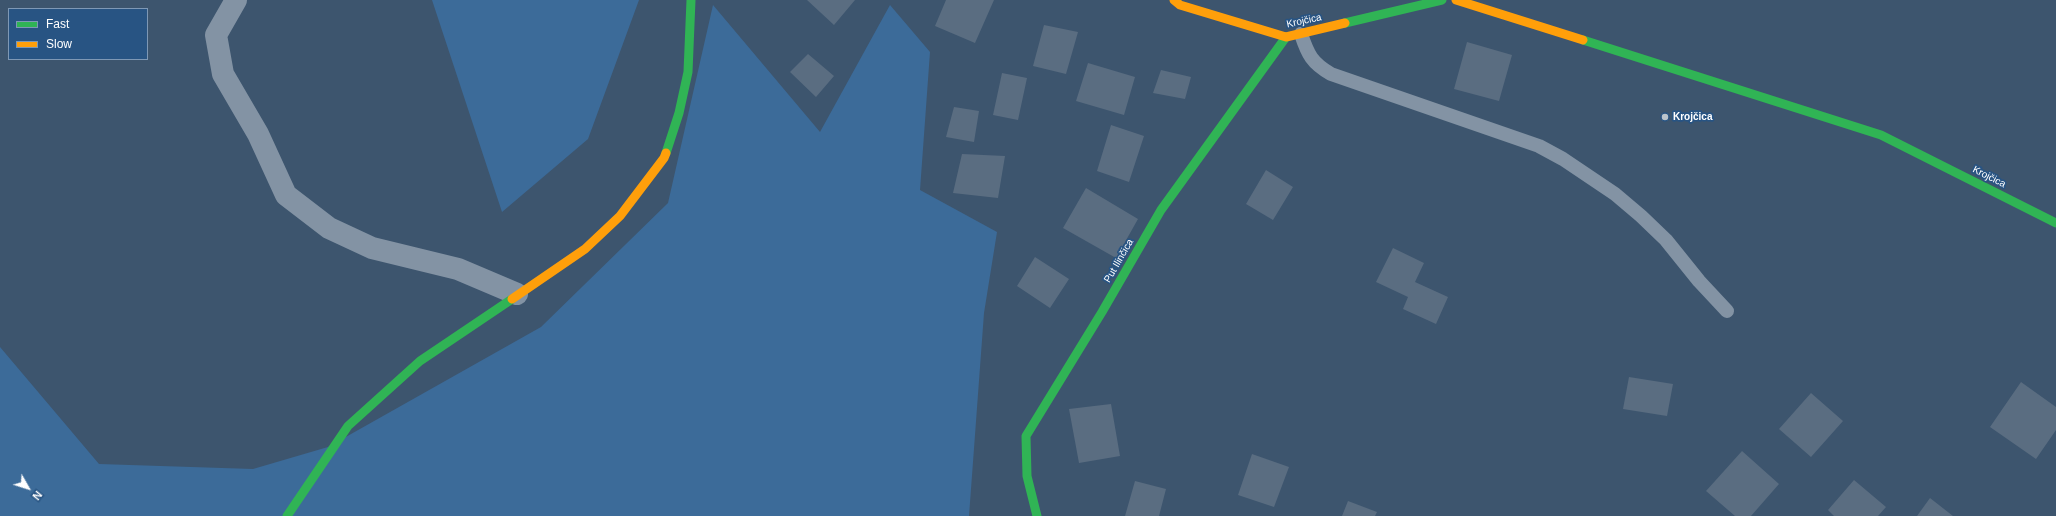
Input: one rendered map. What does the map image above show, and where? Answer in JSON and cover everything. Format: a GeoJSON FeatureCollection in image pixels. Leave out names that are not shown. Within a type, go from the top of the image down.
{"type":"FeatureCollection","features":[{"type":"Feature","properties":{"kind":"main road"},"geometry":{"type":"LineString","coordinates":[[287,516],[348,426],[420,360],[584,249],[615,221],[664,158],[678,113],[688,72],[691,0]]}},
{"type":"Feature","properties":{"kind":"main road","name":"Krojčica"},"geometry":{"type":"LineString","coordinates":[[1174,0],[1180,5],[1286,37],[1442,0]]}},
{"type":"Feature","properties":{"kind":"main road","name":"Krojčica"},"geometry":{"type":"LineString","coordinates":[[1456,0],[1881,135],[2056,223]]}},
{"type":"Feature","properties":{"kind":"main road","name":"Put Ilinčica"},"geometry":{"type":"LineString","coordinates":[[1037,516],[1027,476],[1026,436],[1102,312],[1161,210],[1225,119],[1286,37]]}},
{"type":"Feature","properties":{"kind":"street"},"geometry":{"type":"LineString","coordinates":[[236,0],[216,35],[223,74],[258,134],[286,195],[330,228],[372,248],[458,269],[517,294]]}},
{"type":"Feature","properties":{"kind":"lane"},"geometry":{"type":"LineString","coordinates":[[1301,34],[1307,54],[1319,67],[1332,74],[1539,146],[1587,174],[1641,216],[1666,240],[1699,281],[1727,310]]}},
{"type":"Feature","properties":{"kind":"shaded area"},"geometry":{"type":"Polygon","coordinates":[[[432,0],[639,0],[588,139],[502,212],[432,0]]]}},
{"type":"Feature","properties":{"kind":"shaded area"},"geometry":{"type":"Polygon","coordinates":[[[713,5],[820,132],[890,5],[930,52],[920,190],[997,232],[984,313],[969,516],[0,516],[0,347],[99,464],[253,469],[328,447],[541,327],[668,203],[713,5]]]}},
{"type":"Feature","properties":{"kind":"building"},"geometry":{"type":"Polygon","coordinates":[[[807,0],[855,0],[834,25],[807,0]]]}},
{"type":"Feature","properties":{"kind":"building"},"geometry":{"type":"Polygon","coordinates":[[[946,0],[994,0],[975,43],[935,26],[946,0]]]}},
{"type":"Feature","properties":{"kind":"building"},"geometry":{"type":"Polygon","coordinates":[[[1044,25],[1078,32],[1066,74],[1033,66],[1044,25]]]}},
{"type":"Feature","properties":{"kind":"building"},"geometry":{"type":"Polygon","coordinates":[[[1467,42],[1512,55],[1499,101],[1454,89],[1467,42]]]}},
{"type":"Feature","properties":{"kind":"building"},"geometry":{"type":"Polygon","coordinates":[[[808,54],[834,76],[816,97],[790,72],[808,54]]]}},
{"type":"Feature","properties":{"kind":"building"},"geometry":{"type":"Polygon","coordinates":[[[1088,63],[1135,77],[1124,115],[1076,101],[1088,63]]]}},
{"type":"Feature","properties":{"kind":"building"},"geometry":{"type":"Polygon","coordinates":[[[1161,70],[1191,77],[1185,99],[1153,93],[1161,70]]]}},
{"type":"Feature","properties":{"kind":"building"},"geometry":{"type":"Polygon","coordinates":[[[1002,73],[1027,78],[1018,120],[993,115],[1002,73]]]}},
{"type":"Feature","properties":{"kind":"building"},"geometry":{"type":"Polygon","coordinates":[[[954,107],[979,111],[974,142],[946,137],[954,107]]]}},
{"type":"Feature","properties":{"kind":"building"},"geometry":{"type":"Polygon","coordinates":[[[1111,125],[1144,136],[1129,182],[1097,171],[1111,125]]]}},
{"type":"Feature","properties":{"kind":"building"},"geometry":{"type":"Polygon","coordinates":[[[962,154],[1005,156],[998,198],[953,193],[962,154]]]}},
{"type":"Feature","properties":{"kind":"building"},"geometry":{"type":"Polygon","coordinates":[[[1266,170],[1293,187],[1273,220],[1246,204],[1266,170]]]}},
{"type":"Feature","properties":{"kind":"building"},"geometry":{"type":"Polygon","coordinates":[[[1086,188],[1138,219],[1116,258],[1063,228],[1086,188]]]}},
{"type":"Feature","properties":{"kind":"building"},"geometry":{"type":"Polygon","coordinates":[[[1393,248],[1424,263],[1415,282],[1448,297],[1436,324],[1403,309],[1408,297],[1376,282],[1393,248]]]}},
{"type":"Feature","properties":{"kind":"building"},"geometry":{"type":"Polygon","coordinates":[[[1035,257],[1069,279],[1050,308],[1017,286],[1035,257]]]}},
{"type":"Feature","properties":{"kind":"building"},"geometry":{"type":"Polygon","coordinates":[[[1629,377],[1673,384],[1667,416],[1623,409],[1629,377]]]}},
{"type":"Feature","properties":{"kind":"building"},"geometry":{"type":"Polygon","coordinates":[[[2021,382],[2056,407],[2056,430],[2036,459],[1990,427],[2021,382]]]}},
{"type":"Feature","properties":{"kind":"building"},"geometry":{"type":"Polygon","coordinates":[[[1811,393],[1843,421],[1811,457],[1779,429],[1811,393]]]}},
{"type":"Feature","properties":{"kind":"building"},"geometry":{"type":"Polygon","coordinates":[[[1111,404],[1120,456],[1079,463],[1069,409],[1111,404]]]}},
{"type":"Feature","properties":{"kind":"building"},"geometry":{"type":"Polygon","coordinates":[[[1742,451],[1779,484],[1751,516],[1735,516],[1706,491],[1742,451]]]}},
{"type":"Feature","properties":{"kind":"building"},"geometry":{"type":"Polygon","coordinates":[[[1252,454],[1289,467],[1274,507],[1238,495],[1252,454]]]}},
{"type":"Feature","properties":{"kind":"building"},"geometry":{"type":"Polygon","coordinates":[[[1854,480],[1886,507],[1878,516],[1834,516],[1828,510],[1854,480]]]}},
{"type":"Feature","properties":{"kind":"building"},"geometry":{"type":"Polygon","coordinates":[[[1135,481],[1166,489],[1159,516],[1125,516],[1135,481]]]}},
{"type":"Feature","properties":{"kind":"building"},"geometry":{"type":"Polygon","coordinates":[[[1930,498],[1953,516],[1917,516],[1930,498]]]}},
{"type":"Feature","properties":{"kind":"building"},"geometry":{"type":"Polygon","coordinates":[[[1348,501],[1377,512],[1375,516],[1342,516],[1348,501]]]}},
{"type":"Feature","properties":{"kind":"traffic: fast"},"geometry":{"type":"LineString","coordinates":[[666,153],[679,113],[688,72],[691,0]]}},
{"type":"Feature","properties":{"kind":"traffic: fast"},"geometry":{"type":"LineString","coordinates":[[1345,23],[1442,0]]}},
{"type":"Feature","properties":{"kind":"traffic: fast"},"geometry":{"type":"LineString","coordinates":[[1037,516],[1027,476],[1026,436],[1102,312],[1161,210],[1286,37]]}},
{"type":"Feature","properties":{"kind":"traffic: fast"},"geometry":{"type":"LineString","coordinates":[[1583,40],[1881,135],[2056,223]]}},
{"type":"Feature","properties":{"kind":"traffic: fast"},"geometry":{"type":"LineString","coordinates":[[287,516],[348,426],[420,361],[512,299]]}},
{"type":"Feature","properties":{"kind":"traffic: slow"},"geometry":{"type":"LineString","coordinates":[[1174,0],[1180,5],[1286,37],[1345,23]]}},
{"type":"Feature","properties":{"kind":"traffic: slow"},"geometry":{"type":"LineString","coordinates":[[1456,0],[1583,40]]}},
{"type":"Feature","properties":{"kind":"traffic: slow"},"geometry":{"type":"LineString","coordinates":[[512,299],[585,249],[620,216],[664,158],[666,153]]}},
{"type":"Feature","properties":{"kind":"place","name":"Krojčica"},"geometry":{"type":"Point","coordinates":[1665,117]}}]}
